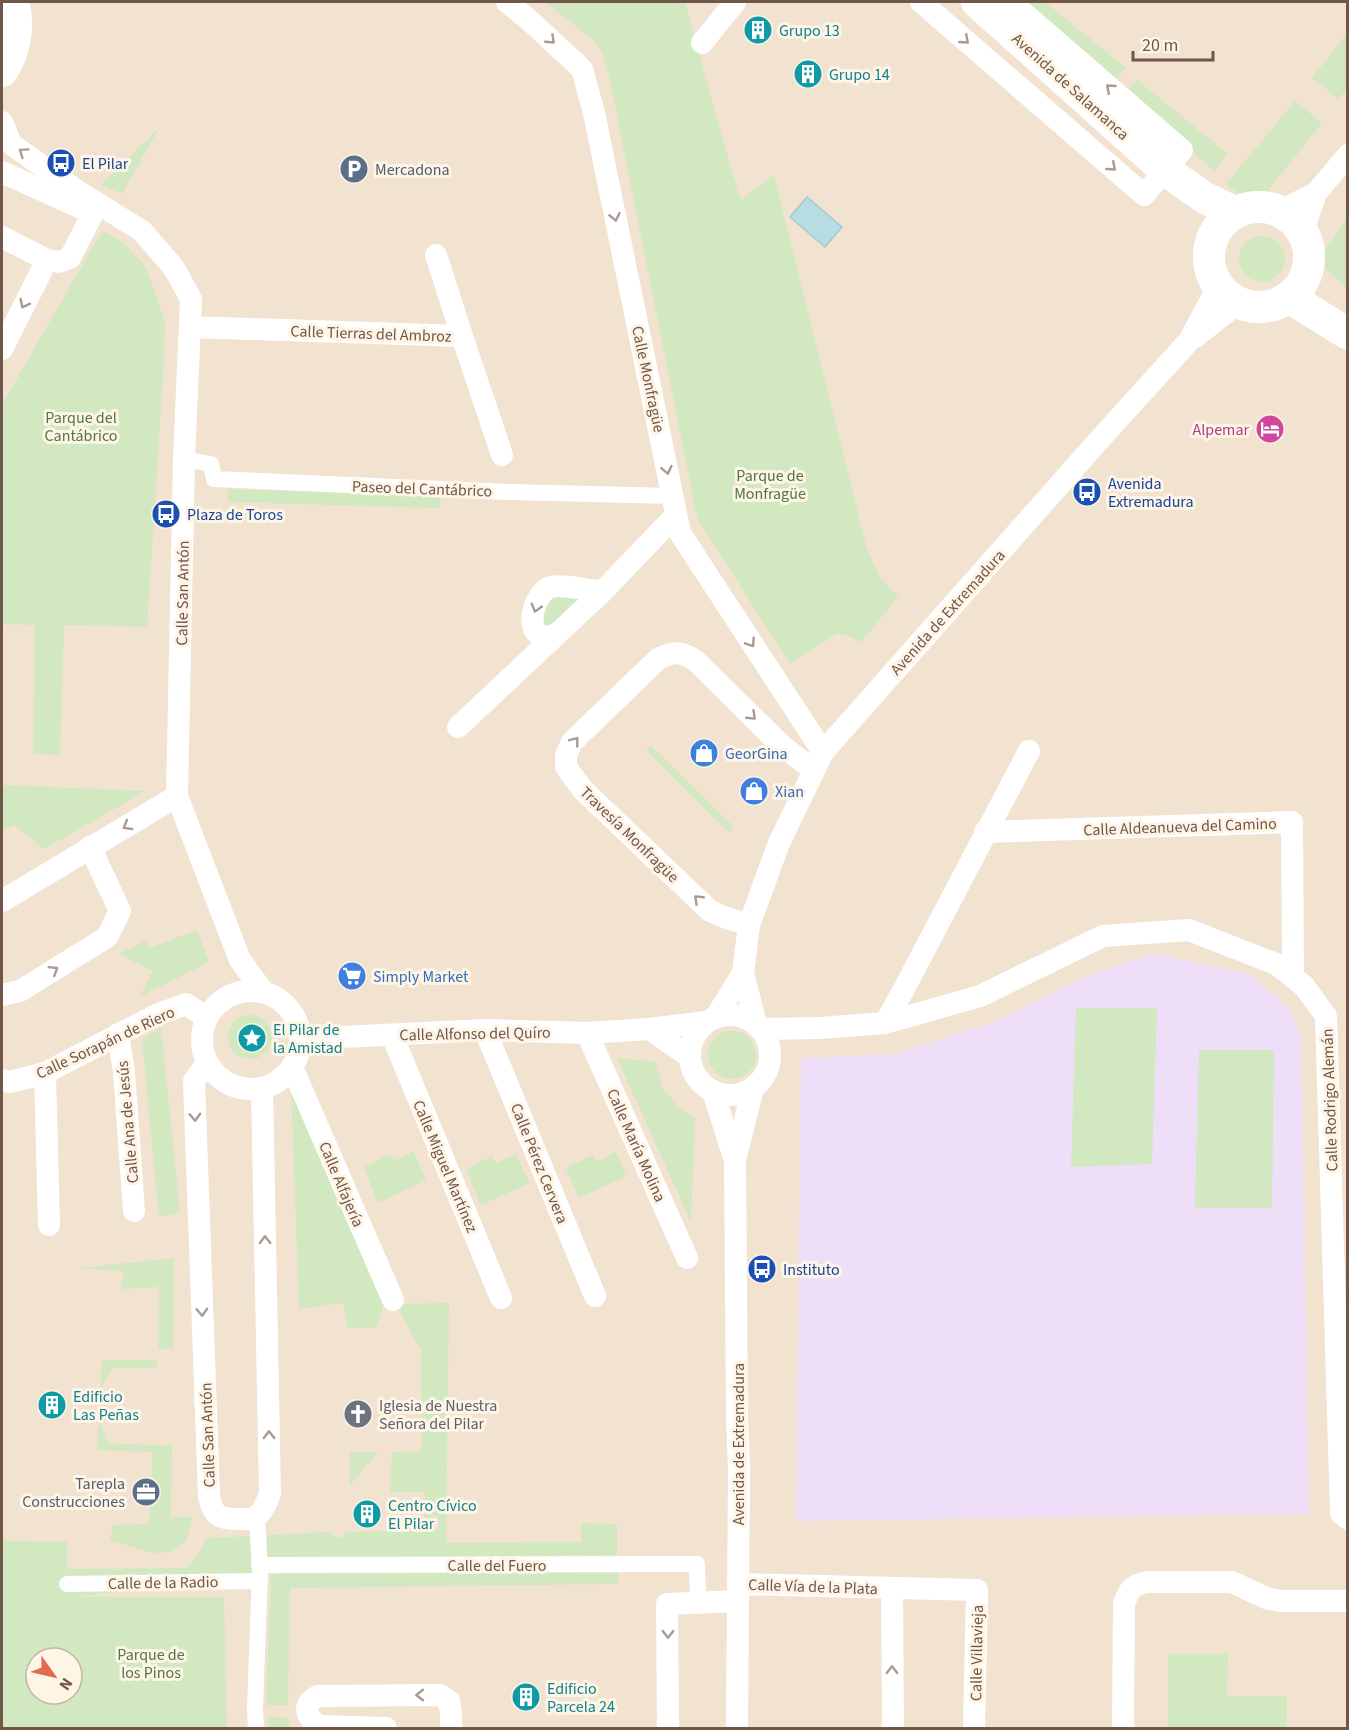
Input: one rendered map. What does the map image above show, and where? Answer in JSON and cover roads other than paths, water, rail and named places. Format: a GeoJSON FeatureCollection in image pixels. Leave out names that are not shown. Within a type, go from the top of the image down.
{"type":"FeatureCollection","features":[{"type":"Feature","properties":{"kind":"main road","name":"Avenida de Salamanca"},"geometry":{"type":"LineString","coordinates":[[976,2],[1165,170],[1205,198],[1225,223]]}},
{"type":"Feature","properties":{"kind":"main road"},"geometry":{"type":"LineString","coordinates":[[2,72],[16,36],[15,3]]}},
{"type":"Feature","properties":{"kind":"main road"},"geometry":{"type":"LineString","coordinates":[[1250,207],[1265,207],[1280,211],[1293,219],[1303,231],[1309,245],[1310,260],[1299,286],[1278,304],[1264,308],[1251,308],[1228,295],[1211,274],[1210,246],[1225,223],[1250,207]]}},
{"type":"Feature","properties":{"kind":"main road"},"geometry":{"type":"LineString","coordinates":[[1299,286],[1347,316]]}},
{"type":"Feature","properties":{"kind":"main road"},"geometry":{"type":"LineString","coordinates":[[1299,286],[1347,334]]}},
{"type":"Feature","properties":{"kind":"street","name":"Calle Monfragüe"},"geometry":{"type":"LineString","coordinates":[[507,2],[582,69],[594,113],[680,533],[818,761]]}},
{"type":"Feature","properties":{"kind":"street"},"geometry":{"type":"LineString","coordinates":[[702,43],[735,2]]}},
{"type":"Feature","properties":{"kind":"street"},"geometry":{"type":"LineString","coordinates":[[921,2],[1144,195],[1182,150],[1011,2]]}},
{"type":"Feature","properties":{"kind":"street","name":"Calle San Antón"},"geometry":{"type":"LineString","coordinates":[[2,123],[11,144],[76,190],[141,231],[174,268],[192,300],[184,459],[177,796],[240,960],[262,990]]}},
{"type":"Feature","properties":{"kind":"street"},"geometry":{"type":"LineString","coordinates":[[1303,231],[1316,193],[1347,155]]}},
{"type":"Feature","properties":{"kind":"street","name":"Calle San Antón"},"geometry":{"type":"LineString","coordinates":[[2,172],[93,213],[141,231]]}},
{"type":"Feature","properties":{"kind":"street"},"geometry":{"type":"LineString","coordinates":[[1280,211],[1316,193]]}},
{"type":"Feature","properties":{"kind":"street"},"geometry":{"type":"LineString","coordinates":[[2,237],[47,260],[59,262],[70,258],[93,213]]}},
{"type":"Feature","properties":{"kind":"street"},"geometry":{"type":"LineString","coordinates":[[436,255],[462,336]]}},
{"type":"Feature","properties":{"kind":"street"},"geometry":{"type":"LineString","coordinates":[[2,349],[47,260]]}},
{"type":"Feature","properties":{"kind":"street","name":"Avenida de Extremadura"},"geometry":{"type":"LineString","coordinates":[[758,1026],[743,973],[749,925],[779,843],[818,761],[1228,295]]}},
{"type":"Feature","properties":{"kind":"street","name":"Calle Tierras del Ambroz"},"geometry":{"type":"LineString","coordinates":[[190,327],[462,336],[502,455]]}},
{"type":"Feature","properties":{"kind":"street","name":"Paseo del Cantábrico"},"geometry":{"type":"LineString","coordinates":[[184,459],[211,464],[214,479],[509,492],[675,506]]}},
{"type":"Feature","properties":{"kind":"street"},"geometry":{"type":"LineString","coordinates":[[458,727],[602,592],[675,506]]}},
{"type":"Feature","properties":{"kind":"street"},"geometry":{"type":"LineString","coordinates":[[556,635],[539,635],[533,627],[533,614],[542,592],[549,587],[558,586],[602,592]]}},
{"type":"Feature","properties":{"kind":"street","name":"Travesía Monfragüe"},"geometry":{"type":"LineString","coordinates":[[749,925],[710,911],[701,903],[583,790],[566,767],[566,755],[572,742],[658,659],[670,653],[684,653],[696,661],[782,746],[818,761]]}},
{"type":"Feature","properties":{"kind":"street"},"geometry":{"type":"LineString","coordinates":[[885,1023],[1029,751]]}},
{"type":"Feature","properties":{"kind":"street"},"geometry":{"type":"LineString","coordinates":[[2,901],[177,796]]}},
{"type":"Feature","properties":{"kind":"street","name":"Calle Aldeanueva del Camino"},"geometry":{"type":"LineString","coordinates":[[986,832],[1292,822],[1293,977]]}},
{"type":"Feature","properties":{"kind":"street"},"geometry":{"type":"LineString","coordinates":[[2,995],[20,991],[107,937],[120,911],[90,848]]}},
{"type":"Feature","properties":{"kind":"street","name":"Calle Rodrigo Alemán"},"geometry":{"type":"LineString","coordinates":[[758,1026],[820,1028],[885,1023],[980,996],[1102,936],[1189,930],[1276,964],[1304,986],[1326,1017],[1341,1513],[1347,1519]]}},
{"type":"Feature","properties":{"kind":"street"},"geometry":{"type":"LineString","coordinates":[[230,994],[240,960]]}},
{"type":"Feature","properties":{"kind":"street","name":"Avenida de Extremadura"},"geometry":{"type":"LineString","coordinates":[[710,1020],[743,973]]}},
{"type":"Feature","properties":{"kind":"street"},"geometry":{"type":"LineString","coordinates":[[262,990],[277,997],[290,1008],[298,1022],[301,1039],[299,1053],[284,1077],[262,1088],[246,1089],[231,1085],[217,1076],[207,1063],[202,1049],[206,1017],[216,1004],[230,994],[262,990]]}},
{"type":"Feature","properties":{"kind":"street","name":"Calle Sorapán de Riero"},"geometry":{"type":"LineString","coordinates":[[2,1080],[10,1082],[45,1073],[158,1014],[186,1004],[206,1017]]}},
{"type":"Feature","properties":{"kind":"street"},"geometry":{"type":"LineString","coordinates":[[731,1014],[744,1017],[758,1026],[764,1034],[770,1054],[766,1072],[753,1088],[735,1095],[722,1094],[713,1091],[699,1081],[690,1057],[691,1044],[697,1032],[710,1020],[731,1014]]}},
{"type":"Feature","properties":{"kind":"street","name":"Calle Alfonso del Quíro"},"geometry":{"type":"LineString","coordinates":[[301,1039],[485,1030],[587,1033],[649,1029],[710,1020]]}},
{"type":"Feature","properties":{"kind":"street","name":"Calle Rodrigo Alemán"},"geometry":{"type":"LineString","coordinates":[[770,1054],[820,1028]]}},
{"type":"Feature","properties":{"kind":"street"},"geometry":{"type":"LineString","coordinates":[[649,1029],[690,1057]]}},
{"type":"Feature","properties":{"kind":"street","name":"Calle Pérez Cervera"},"geometry":{"type":"LineString","coordinates":[[485,1030],[595,1296]]}},
{"type":"Feature","properties":{"kind":"street","name":"Calle María Molina"},"geometry":{"type":"LineString","coordinates":[[587,1033],[687,1257]]}},
{"type":"Feature","properties":{"kind":"street","name":"Calle Ana de Jesús"},"geometry":{"type":"LineString","coordinates":[[118,1034],[124,1072],[134,1211]]}},
{"type":"Feature","properties":{"kind":"street","name":"Calle Miguel Martínez"},"geometry":{"type":"LineString","coordinates":[[392,1035],[501,1298]]}},
{"type":"Feature","properties":{"kind":"street","name":"Calle San Antón"},"geometry":{"type":"LineString","coordinates":[[207,1063],[194,1080],[209,1496],[211,1507],[224,1519],[251,1519],[257,1516]]}},
{"type":"Feature","properties":{"kind":"street","name":"Calle Alfajería"},"geometry":{"type":"LineString","coordinates":[[292,1067],[393,1300]]}},
{"type":"Feature","properties":{"kind":"street"},"geometry":{"type":"LineString","coordinates":[[45,1073],[49,1225]]}},
{"type":"Feature","properties":{"kind":"street"},"geometry":{"type":"LineString","coordinates":[[256,1728],[260,1573],[257,1516],[270,1494],[262,1088]]}},
{"type":"Feature","properties":{"kind":"street","name":"Avenida de Extremadura"},"geometry":{"type":"LineString","coordinates":[[737,1728],[739,1469],[735,1160],[753,1088]]}},
{"type":"Feature","properties":{"kind":"street","name":"Avenida de Extremadura"},"geometry":{"type":"LineString","coordinates":[[713,1091],[735,1160]]}},
{"type":"Feature","properties":{"kind":"street","name":"Calle del Fuero"},"geometry":{"type":"LineString","coordinates":[[260,1573],[697,1564],[698,1602]]}},
{"type":"Feature","properties":{"kind":"street","name":"Calle de la Radio"},"geometry":{"type":"LineString","coordinates":[[67,1584],[260,1573]]}},
{"type":"Feature","properties":{"kind":"street"},"geometry":{"type":"LineString","coordinates":[[1123,1728],[1124,1604],[1128,1591],[1137,1584],[1232,1582],[1266,1598],[1280,1601],[1347,1601]]}},
{"type":"Feature","properties":{"kind":"street","name":"Calle Vía de la Plata"},"geometry":{"type":"LineString","coordinates":[[668,1728],[667,1604],[698,1602],[738,1592],[892,1588],[893,1728]]}},
{"type":"Feature","properties":{"kind":"street","name":"Calle Villavieja"},"geometry":{"type":"LineString","coordinates":[[892,1588],[977,1590],[974,1728]]}},
{"type":"Feature","properties":{"kind":"street"},"geometry":{"type":"LineString","coordinates":[[386,1728],[320,1726],[312,1722],[307,1712],[308,1704],[311,1699],[318,1696],[441,1695],[449,1701],[452,1714],[451,1728]]}},
{"type":"Feature","properties":{"kind":"water"},"geometry":{"type":"Polygon","coordinates":[[[807,197],[842,227],[825,247],[790,217],[807,197]]]}},
{"type":"Feature","properties":{"kind":"place","name":"Grupo 13"},"geometry":{"type":"Point","coordinates":[758,30]}},
{"type":"Feature","properties":{"kind":"place","name":"Grupo 14"},"geometry":{"type":"Point","coordinates":[808,74]}},
{"type":"Feature","properties":{"kind":"place","name":"El Pilar"},"geometry":{"type":"Point","coordinates":[61,163]}},
{"type":"Feature","properties":{"kind":"place","name":"Mercadona"},"geometry":{"type":"Point","coordinates":[354,169]}},
{"type":"Feature","properties":{"kind":"place","name":"Alpemar"},"geometry":{"type":"Point","coordinates":[1270,429]}},
{"type":"Feature","properties":{"kind":"place","name":"Avenida Extremadura"},"geometry":{"type":"Point","coordinates":[1087,492]}},
{"type":"Feature","properties":{"kind":"place","name":"Plaza de Toros"},"geometry":{"type":"Point","coordinates":[166,514]}},
{"type":"Feature","properties":{"kind":"place","name":"GeorGina"},"geometry":{"type":"Point","coordinates":[704,753]}},
{"type":"Feature","properties":{"kind":"place","name":"Xian"},"geometry":{"type":"Point","coordinates":[754,791]}},
{"type":"Feature","properties":{"kind":"place","name":"Simply Market"},"geometry":{"type":"Point","coordinates":[352,976]}},
{"type":"Feature","properties":{"kind":"place","name":"El Pilar de la Amistad"},"geometry":{"type":"Point","coordinates":[252,1038]}},
{"type":"Feature","properties":{"kind":"place","name":"Instituto"},"geometry":{"type":"Point","coordinates":[762,1269]}},
{"type":"Feature","properties":{"kind":"place","name":"Edificio Las Peñas"},"geometry":{"type":"Point","coordinates":[52,1405]}},
{"type":"Feature","properties":{"kind":"place","name":"Iglesia de Nuestra Señora del Pilar"},"geometry":{"type":"Point","coordinates":[358,1414]}},
{"type":"Feature","properties":{"kind":"place","name":"Tarepla Construcciones"},"geometry":{"type":"Point","coordinates":[146,1492]}},
{"type":"Feature","properties":{"kind":"place","name":"Centro Cívico El Pilar"},"geometry":{"type":"Point","coordinates":[367,1514]}},
{"type":"Feature","properties":{"kind":"place","name":"Edificio Parcela 24"},"geometry":{"type":"Point","coordinates":[526,1697]}},
{"type":"Feature","properties":{"kind":"park label","name":"Parque del Cantábrico"},"geometry":{"type":"Point","coordinates":[81,426]}},
{"type":"Feature","properties":{"kind":"park label","name":"Parque de Monfragüe"},"geometry":{"type":"Point","coordinates":[770,484]}},
{"type":"Feature","properties":{"kind":"park label","name":"Parque de los Pinos"},"geometry":{"type":"Point","coordinates":[151,1663]}}]}
